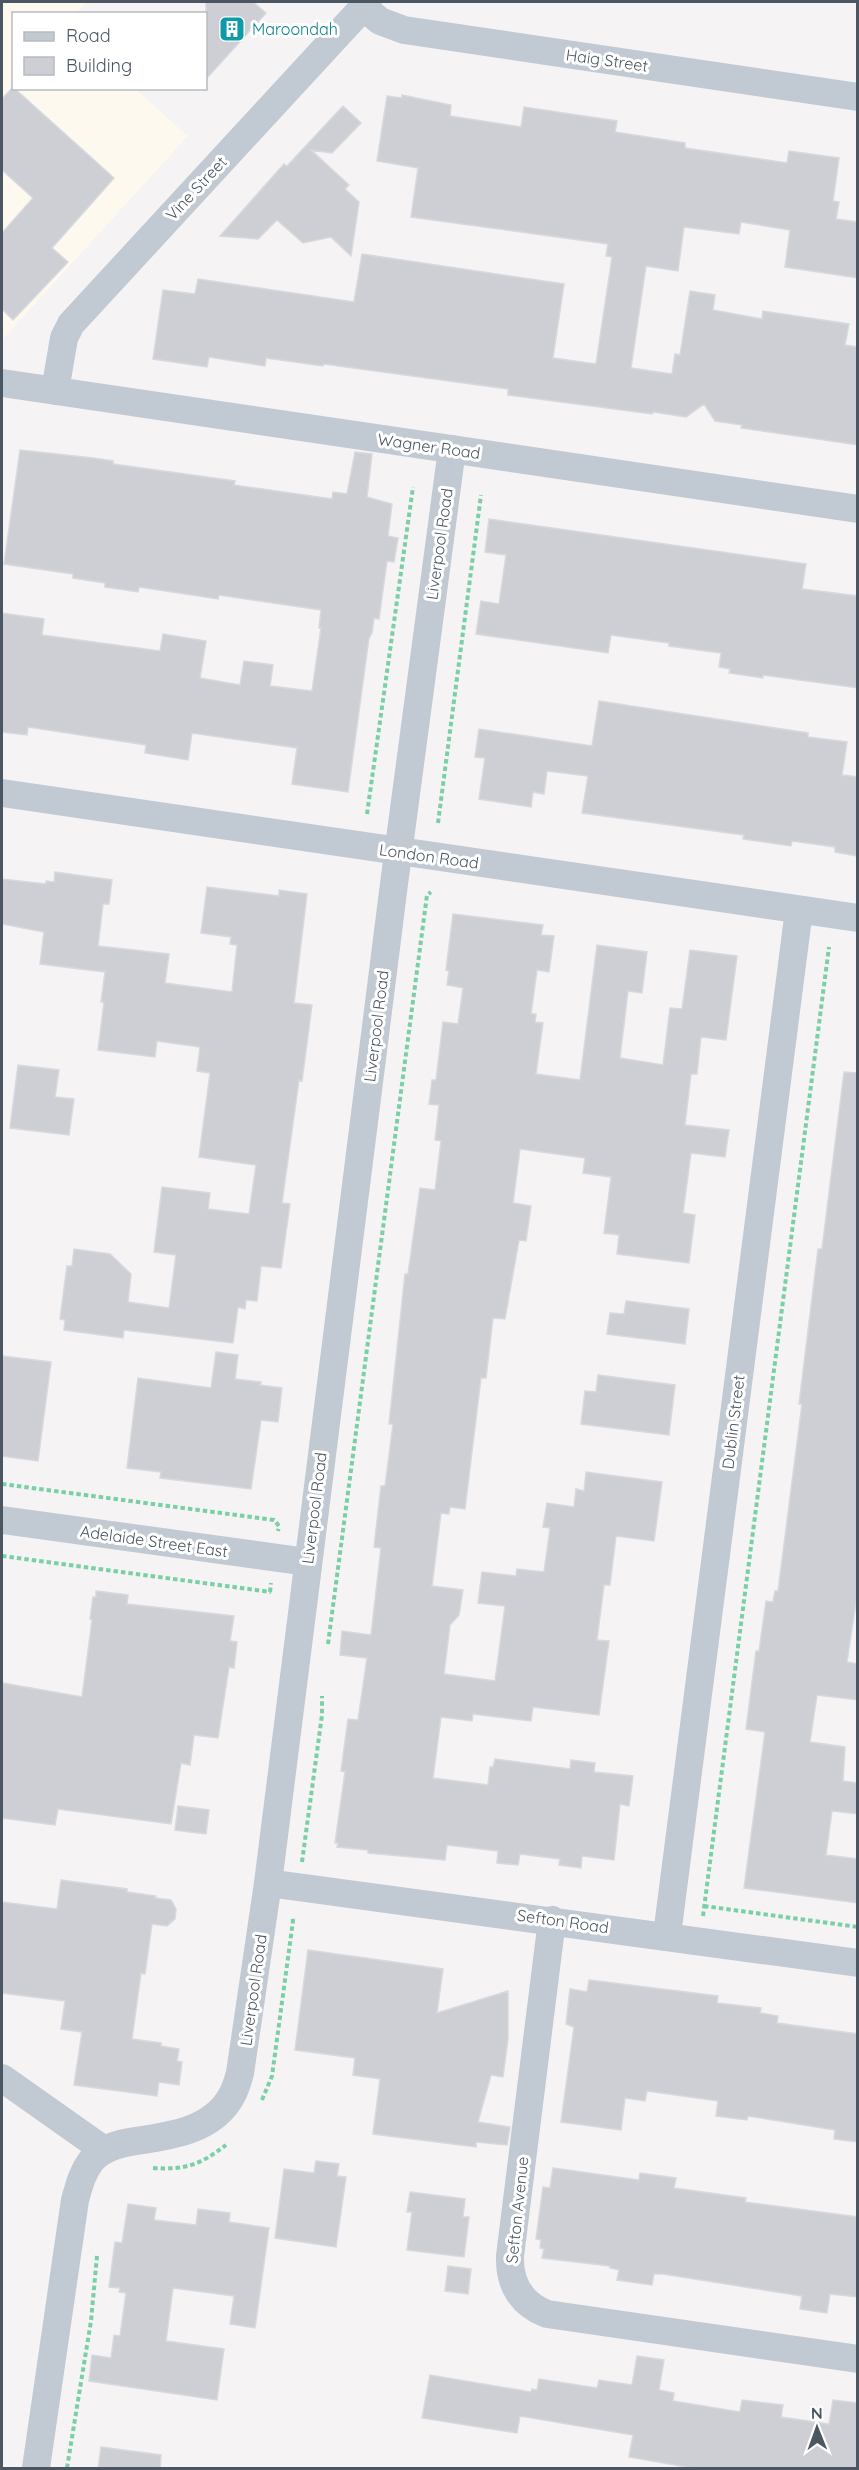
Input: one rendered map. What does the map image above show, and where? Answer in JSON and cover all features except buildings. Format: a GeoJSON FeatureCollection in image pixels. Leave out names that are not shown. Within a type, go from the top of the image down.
{"type":"FeatureCollection","features":[{"type":"Feature","properties":{"kind":"street","name":"Haig Street"},"geometry":{"type":"LineString","coordinates":[[365,4],[380,21],[404,30],[858,97]]}},
{"type":"Feature","properties":{"kind":"street","name":"Vine Street"},"geometry":{"type":"LineString","coordinates":[[55,391],[64,338],[71,324],[365,4]]}},
{"type":"Feature","properties":{"kind":"street","name":"Wagner Road"},"geometry":{"type":"LineString","coordinates":[[2,383],[858,509]]}},
{"type":"Feature","properties":{"kind":"street","name":"Liverpool Road"},"geometry":{"type":"LineString","coordinates":[[104,2150],[123,2143],[172,2136],[192,2130],[218,2113],[232,2096],[240,2073],[268,1883],[398,851],[452,449]]}},
{"type":"Feature","properties":{"kind":"street","name":"London Road"},"geometry":{"type":"LineString","coordinates":[[2,793],[858,918]]}},
{"type":"Feature","properties":{"kind":"street","name":"Dublin Street"},"geometry":{"type":"LineString","coordinates":[[667,1935],[799,910]]}},
{"type":"Feature","properties":{"kind":"street","name":"Adelaide Street East"},"geometry":{"type":"LineString","coordinates":[[2,1520],[307,1562]]}},
{"type":"Feature","properties":{"kind":"street","name":"Sefton Road"},"geometry":{"type":"LineString","coordinates":[[268,1883],[667,1935],[858,1963]]}},
{"type":"Feature","properties":{"kind":"street","name":"Sefton Avenue"},"geometry":{"type":"LineString","coordinates":[[552,1920],[510,2256],[509,2269],[513,2284],[521,2297],[533,2309],[547,2314],[858,2359]]}},
{"type":"Feature","properties":{"kind":"street"},"geometry":{"type":"LineString","coordinates":[[2,2078],[104,2150],[92,2161],[81,2178],[75,2200],[36,2469]]}},
{"type":"Feature","properties":{"kind":"path"},"geometry":{"type":"LineString","coordinates":[[367,813],[413,487]]}},
{"type":"Feature","properties":{"kind":"path"},"geometry":{"type":"LineString","coordinates":[[438,823],[481,495]]}},
{"type":"Feature","properties":{"kind":"path"},"geometry":{"type":"LineString","coordinates":[[327,1650],[339,1577],[427,895],[431,892]]}},
{"type":"Feature","properties":{"kind":"path"},"geometry":{"type":"LineString","coordinates":[[703,1915],[829,947]]}},
{"type":"Feature","properties":{"kind":"path"},"geometry":{"type":"LineString","coordinates":[[2,1484],[274,1520],[279,1526]]}},
{"type":"Feature","properties":{"kind":"path"},"geometry":{"type":"LineString","coordinates":[[2,1556],[275,1593]]}},
{"type":"Feature","properties":{"kind":"path"},"geometry":{"type":"LineString","coordinates":[[302,1862],[322,1715],[322,1695]]}},
{"type":"Feature","properties":{"kind":"path"},"geometry":{"type":"LineString","coordinates":[[704,1906],[858,1927]]}},
{"type":"Feature","properties":{"kind":"path"},"geometry":{"type":"LineString","coordinates":[[257,2108],[267,2093],[272,2076],[293,1921],[291,1915]]}},
{"type":"Feature","properties":{"kind":"path"},"geometry":{"type":"LineString","coordinates":[[143,2168],[172,2170],[192,2165],[211,2156],[231,2140]]}},
{"type":"Feature","properties":{"kind":"path"},"geometry":{"type":"LineString","coordinates":[[67,2469],[91,2321],[99,2245]]}},
{"type":"Feature","properties":{"kind":"shaded area"},"geometry":{"type":"Polygon","coordinates":[[[2,2],[87,2],[77,12],[12,12],[12,90],[137,90],[188,136],[2,339],[2,2]]]}},
{"type":"Feature","properties":{"kind":"place","name":"Maroondah"},"geometry":{"type":"Point","coordinates":[232,29]}}]}
